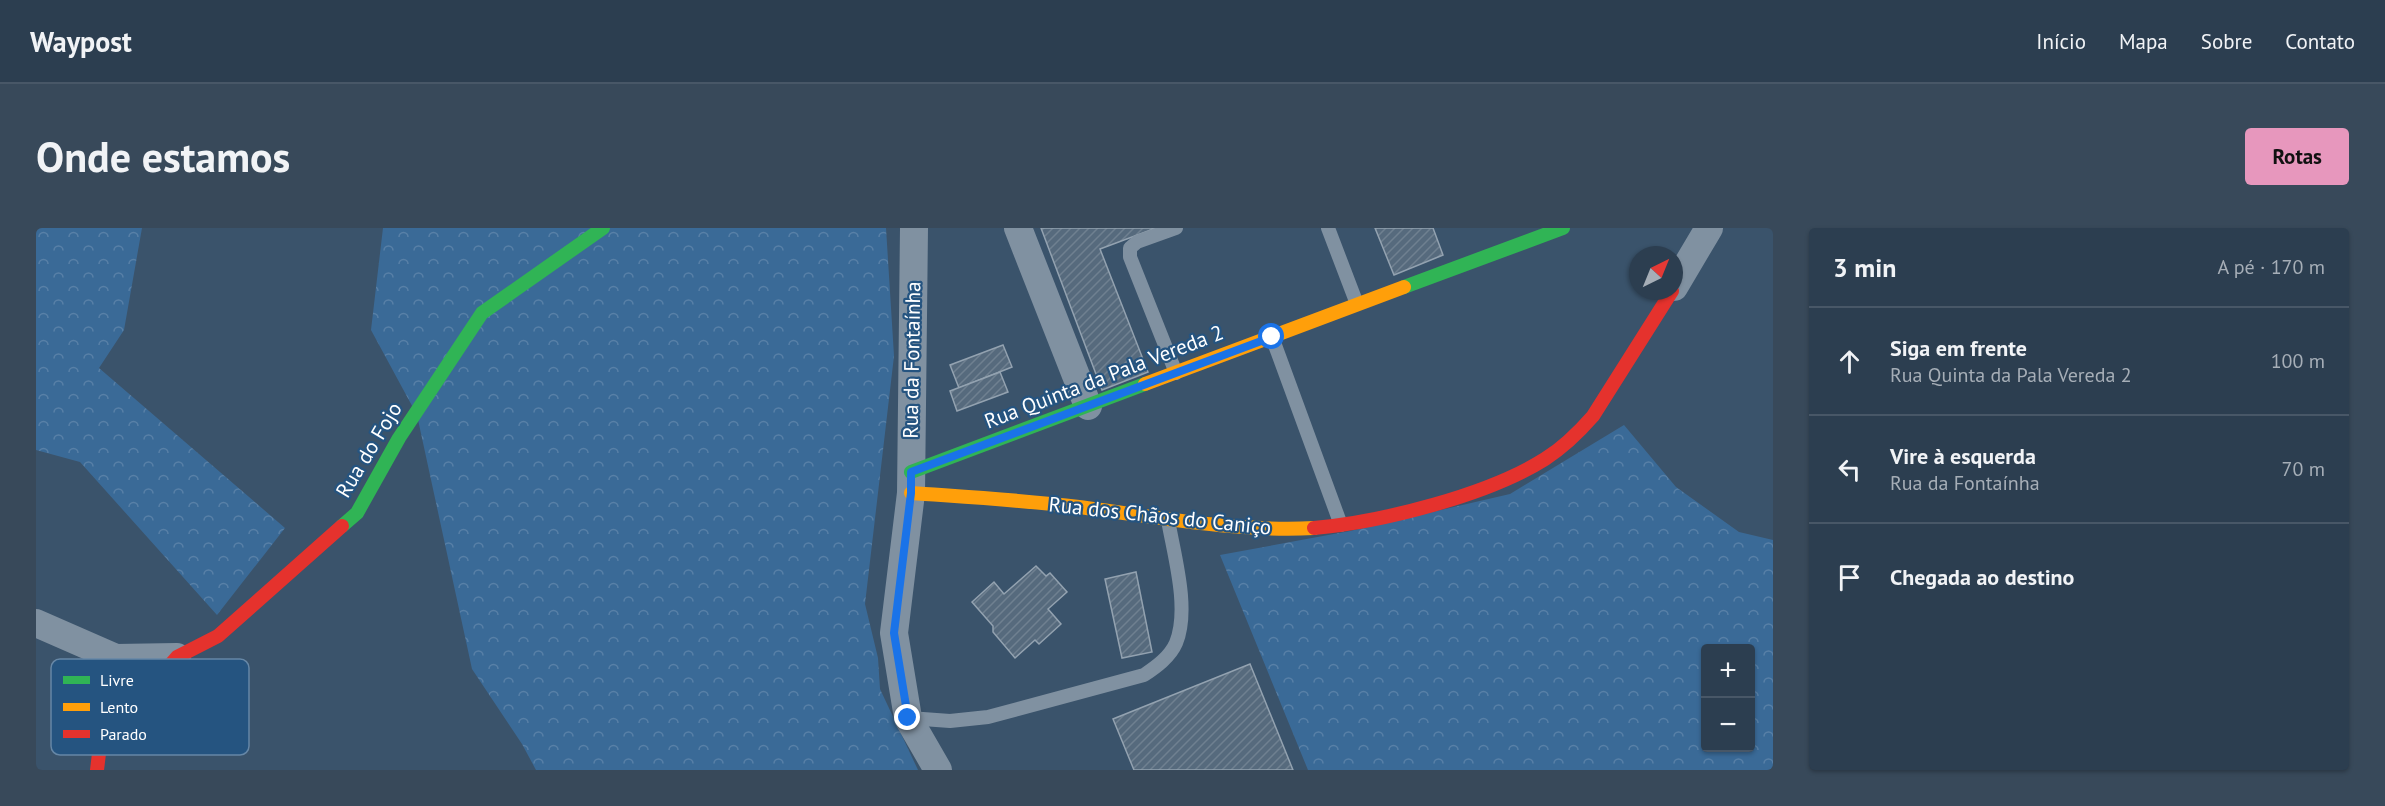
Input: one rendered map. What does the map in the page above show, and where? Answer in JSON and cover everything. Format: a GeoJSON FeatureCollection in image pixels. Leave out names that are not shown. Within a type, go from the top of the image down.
{"type":"FeatureCollection","features":[{"type":"Feature","properties":{"kind":"street","name":"Rua do Fojo"},"geometry":{"type":"LineString","coordinates":[[177,657],[218,636],[357,513],[399,438],[482,313],[603,228]]}},
{"type":"Feature","properties":{"kind":"street","name":"Rua da Fontaínha"},"geometry":{"type":"LineString","coordinates":[[914,228],[911,482],[894,633],[908,718],[938,770]]}},
{"type":"Feature","properties":{"kind":"street"},"geometry":{"type":"LineString","coordinates":[[1018,228],[1088,406]]}},
{"type":"Feature","properties":{"kind":"street","name":"Rua Quinta da Pala Vereda 2"},"geometry":{"type":"LineString","coordinates":[[911,482],[1088,406],[1563,228]]}},
{"type":"Feature","properties":{"kind":"street"},"geometry":{"type":"LineString","coordinates":[[1683,272],[1709,228]]}},
{"type":"Feature","properties":{"kind":"street","name":"Rua dos Chãos do Caniço"},"geometry":{"type":"LineString","coordinates":[[911,482],[1232,529],[1273,530],[1341,525],[1395,515],[1502,483],[1542,462],[1580,432],[1593,416],[1666,300]]}},
{"type":"Feature","properties":{"kind":"street"},"geometry":{"type":"LineString","coordinates":[[36,623],[116,658],[177,657]]}},
{"type":"Feature","properties":{"kind":"street","name":"Rua do Fojo"},"geometry":{"type":"LineString","coordinates":[[97,770],[99,755]]}},
{"type":"Feature","properties":{"kind":"lane"},"geometry":{"type":"LineString","coordinates":[[1176,228],[1137,242],[1130,248],[1130,257],[1176,373]]}},
{"type":"Feature","properties":{"kind":"lane"},"geometry":{"type":"LineString","coordinates":[[1328,228],[1358,305]]}},
{"type":"Feature","properties":{"kind":"lane"},"geometry":{"type":"LineString","coordinates":[[1272,337],[1341,525]]}},
{"type":"Feature","properties":{"kind":"lane"},"geometry":{"type":"LineString","coordinates":[[908,718],[950,721],[988,717],[1144,675],[1159,665],[1176,644],[1181,616],[1181,601],[1168,520]]}},
{"type":"Feature","properties":{"kind":"green space"},"geometry":{"type":"Polygon","coordinates":[[[36,228],[142,228],[124,330],[99,368],[285,528],[217,615],[80,462],[36,450],[36,228]]]}},
{"type":"Feature","properties":{"kind":"green space"},"geometry":{"type":"Polygon","coordinates":[[[383,228],[886,228],[894,356],[865,604],[878,658],[880,689],[918,770],[536,770],[522,744],[472,669],[417,415],[371,330],[383,228]]]}},
{"type":"Feature","properties":{"kind":"green space"},"geometry":{"type":"Polygon","coordinates":[[[1624,425],[1676,487],[1739,532],[1773,540],[1773,770],[1308,770],[1220,555],[1350,531],[1510,494],[1624,425]]]}},
{"type":"Feature","properties":{"kind":"building"},"geometry":{"type":"Polygon","coordinates":[[[1041,228],[1156,228],[1100,249],[1148,372],[1102,390],[1041,228]]]}},
{"type":"Feature","properties":{"kind":"building"},"geometry":{"type":"Polygon","coordinates":[[[1375,228],[1433,228],[1443,255],[1394,275],[1375,228]]]}},
{"type":"Feature","properties":{"kind":"building"},"geometry":{"type":"Polygon","coordinates":[[[1003,345],[1012,367],[959,388],[950,365],[1003,345]]]}},
{"type":"Feature","properties":{"kind":"building"},"geometry":{"type":"Polygon","coordinates":[[[1000,372],[1008,392],[957,411],[950,391],[1000,372]]]}},
{"type":"Feature","properties":{"kind":"building"},"geometry":{"type":"Polygon","coordinates":[[[1036,566],[1046,576],[1050,573],[1067,592],[1048,609],[1061,624],[1039,644],[1035,640],[1015,658],[993,632],[993,626],[972,602],[994,582],[1004,594],[1036,566]]]}},
{"type":"Feature","properties":{"kind":"building"},"geometry":{"type":"Polygon","coordinates":[[[1136,572],[1152,652],[1122,658],[1105,579],[1136,572]]]}},
{"type":"Feature","properties":{"kind":"building"},"geometry":{"type":"Polygon","coordinates":[[[1250,664],[1293,770],[1134,770],[1113,719],[1250,664]]]}},
{"type":"Feature","properties":{"kind":"traffic: fast"},"geometry":{"type":"LineString","coordinates":[[342,526],[357,513],[399,438],[482,313],[603,228]]}},
{"type":"Feature","properties":{"kind":"traffic: fast"},"geometry":{"type":"LineString","coordinates":[[1404,287],[1563,228]]}},
{"type":"Feature","properties":{"kind":"traffic: fast"},"geometry":{"type":"LineString","coordinates":[[911,472],[1145,384]]}},
{"type":"Feature","properties":{"kind":"traffic: slow"},"geometry":{"type":"LineString","coordinates":[[1145,384],[1404,287]]}},
{"type":"Feature","properties":{"kind":"traffic: slow"},"geometry":{"type":"LineString","coordinates":[[911,493],[1058,505],[1225,526],[1314,528]]}},
{"type":"Feature","properties":{"kind":"traffic: jam"},"geometry":{"type":"LineString","coordinates":[[1314,528],[1371,520],[1434,505],[1494,484],[1545,459],[1571,439],[1593,416],[1666,300]]}},
{"type":"Feature","properties":{"kind":"traffic: jam"},"geometry":{"type":"LineString","coordinates":[[175,659],[218,636],[342,526]]}},
{"type":"Feature","properties":{"kind":"traffic: jam"},"geometry":{"type":"LineString","coordinates":[[97,770],[99,755]]}},
{"type":"Feature","properties":{"kind":"route"},"geometry":{"type":"LineString","coordinates":[[908,718],[894,633],[911,493],[911,472],[1272,337]]}}]}
